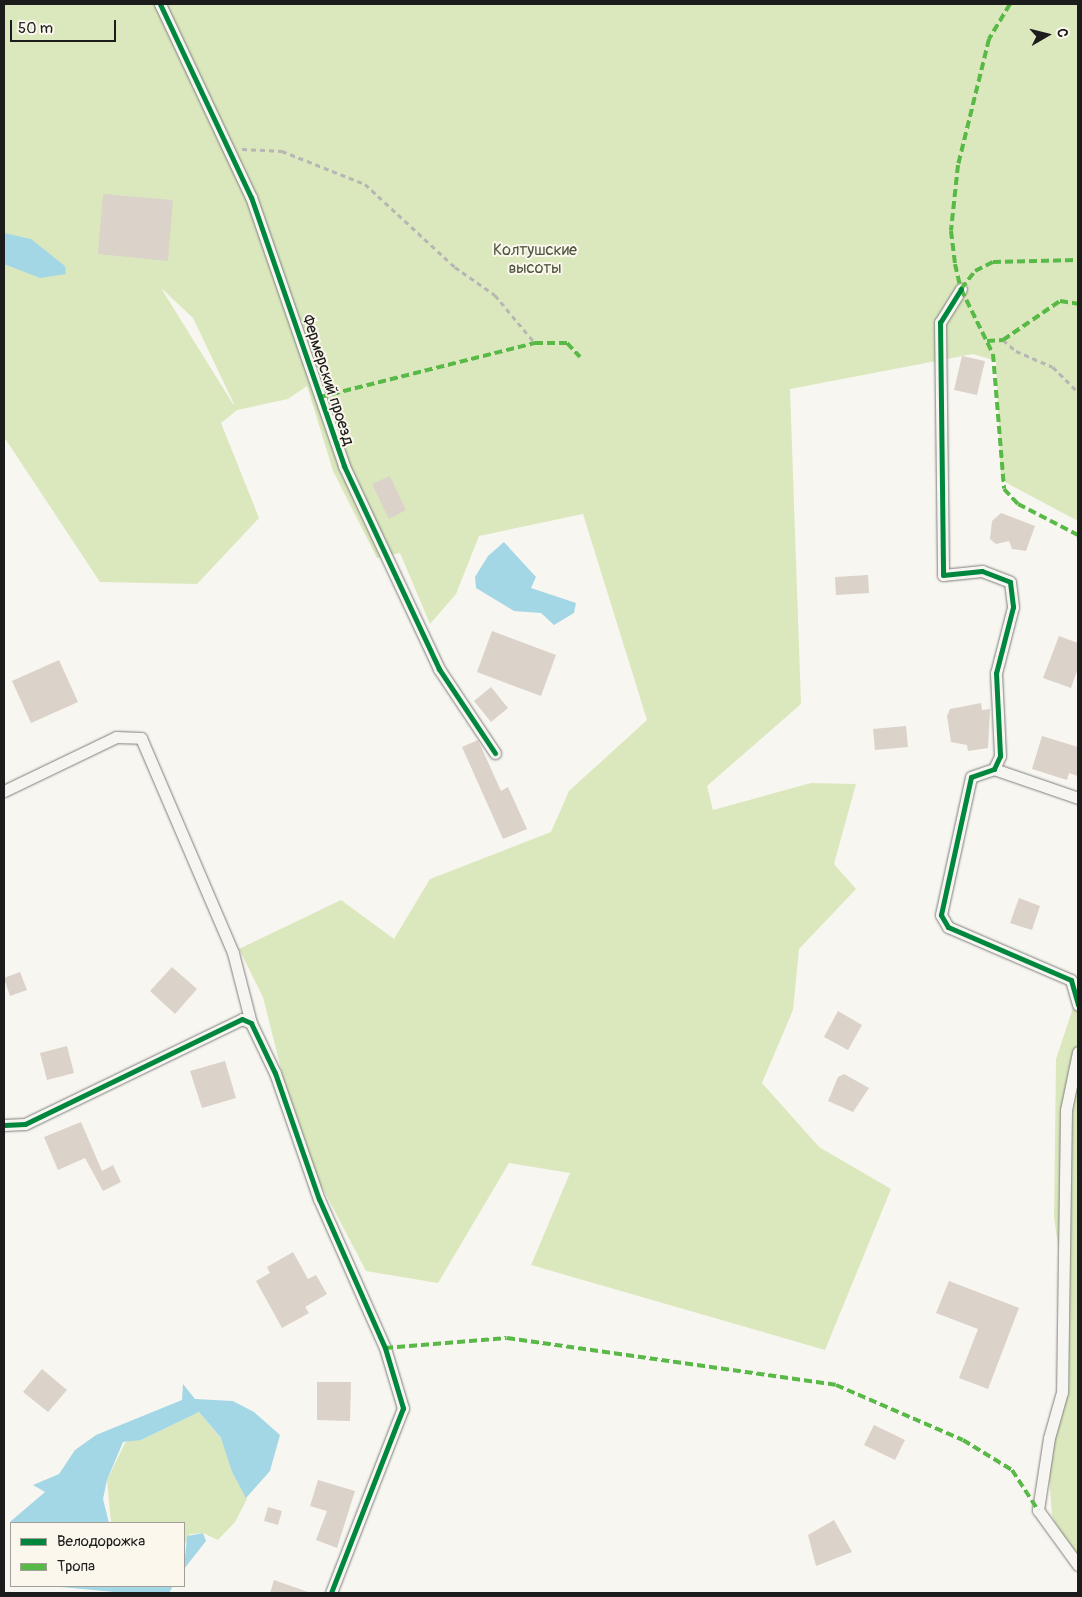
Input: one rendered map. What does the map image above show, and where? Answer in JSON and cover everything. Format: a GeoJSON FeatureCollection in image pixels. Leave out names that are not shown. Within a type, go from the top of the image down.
{"type":"FeatureCollection","features":[{"type":"Feature","properties":{"kind":"street","name":"Фермерский проезд"},"geometry":{"type":"LineString","coordinates":[[160,4],[228,150],[275,259],[344,466],[439,669],[495,753]]}},
{"type":"Feature","properties":{"kind":"street"},"geometry":{"type":"LineString","coordinates":[[961,288],[940,322],[943,575],[982,571],[1010,582],[1013,607],[996,673],[1000,756],[994,769]]}},
{"type":"Feature","properties":{"kind":"street"},"geometry":{"type":"LineString","coordinates":[[4,791],[116,737],[141,738],[233,953],[251,1024],[275,1073],[319,1199],[384,1348],[403,1408],[331,1593]]}},
{"type":"Feature","properties":{"kind":"street"},"geometry":{"type":"LineString","coordinates":[[1078,798],[994,769],[970,777],[941,915],[948,927],[1071,980],[1078,1005]]}},
{"type":"Feature","properties":{"kind":"street"},"geometry":{"type":"LineString","coordinates":[[4,1125],[25,1124],[242,1019],[251,1024]]}},
{"type":"Feature","properties":{"kind":"street"},"geometry":{"type":"LineString","coordinates":[[1078,1052],[1066,1110],[1062,1392],[1049,1438],[1038,1510],[1078,1565]]}},
{"type":"Feature","properties":{"kind":"path"},"geometry":{"type":"LineString","coordinates":[[228,150],[282,151],[365,184],[455,268],[495,295],[535,342]]}},
{"type":"Feature","properties":{"kind":"path"},"geometry":{"type":"LineString","coordinates":[[1003,340],[1016,351],[1053,367],[1078,392]]}},
{"type":"Feature","properties":{"kind":"green space","name":"Колтушские высоты"},"geometry":{"type":"Polygon","coordinates":[[[4,4],[1078,4],[1078,521],[1001,480],[996,361],[973,354],[790,389],[801,704],[707,786],[713,810],[811,783],[856,784],[834,864],[856,889],[799,949],[793,1010],[762,1083],[819,1147],[891,1189],[825,1350],[531,1265],[570,1173],[509,1163],[438,1283],[366,1271],[300,1145],[263,997],[239,949],[341,900],[394,939],[430,879],[551,832],[569,791],[647,720],[583,514],[479,536],[456,594],[430,624],[400,553],[377,558],[333,471],[307,386],[288,399],[237,410],[221,423],[259,518],[197,584],[100,582],[4,437],[4,4]],[[161,288],[234,404],[193,318],[161,288]]]}},
{"type":"Feature","properties":{"kind":"green space"},"geometry":{"type":"Polygon","coordinates":[[[1078,993],[1078,1565],[1052,1516],[1048,1460],[1069,1385],[1068,1308],[1054,1218],[1056,1059],[1078,993]]]}},
{"type":"Feature","properties":{"kind":"green space"},"geometry":{"type":"Polygon","coordinates":[[[199,1412],[223,1441],[232,1472],[247,1499],[235,1522],[218,1540],[203,1533],[190,1534],[185,1543],[185,1522],[111,1522],[107,1480],[125,1443],[132,1438],[141,1440],[199,1412]]]}},
{"type":"Feature","properties":{"kind":"water"},"geometry":{"type":"Polygon","coordinates":[[[4,233],[31,239],[65,266],[66,274],[40,278],[4,264],[4,233]]]}},
{"type":"Feature","properties":{"kind":"water"},"geometry":{"type":"Polygon","coordinates":[[[504,542],[536,577],[531,588],[576,603],[574,613],[554,625],[541,613],[514,611],[476,588],[475,577],[488,556],[504,542]]]}},
{"type":"Feature","properties":{"kind":"water"},"geometry":{"type":"Polygon","coordinates":[[[183,1384],[195,1399],[233,1401],[254,1412],[280,1435],[270,1471],[246,1498],[232,1472],[221,1438],[199,1412],[141,1440],[123,1442],[107,1480],[103,1499],[109,1522],[11,1522],[45,1492],[33,1485],[59,1474],[75,1450],[96,1435],[182,1400],[183,1384]]]}},
{"type":"Feature","properties":{"kind":"water"},"geometry":{"type":"Polygon","coordinates":[[[203,1533],[206,1541],[185,1568],[185,1558],[187,1536],[203,1533]]]}},
{"type":"Feature","properties":{"kind":"water"},"geometry":{"type":"Polygon","coordinates":[[[61,1587],[172,1587],[169,1593],[125,1593],[61,1587]]]}},
{"type":"Feature","properties":{"kind":"building"},"geometry":{"type":"Polygon","coordinates":[[[103,194],[173,200],[168,261],[98,254],[103,194]]]}},
{"type":"Feature","properties":{"kind":"building"},"geometry":{"type":"Polygon","coordinates":[[[962,356],[985,361],[977,395],[954,390],[962,356]]]}},
{"type":"Feature","properties":{"kind":"building"},"geometry":{"type":"Polygon","coordinates":[[[390,476],[406,510],[389,519],[372,484],[390,476]]]}},
{"type":"Feature","properties":{"kind":"building"},"geometry":{"type":"Polygon","coordinates":[[[1001,513],[1035,526],[1026,551],[1012,549],[1009,541],[996,544],[990,539],[992,521],[1001,513]]]}},
{"type":"Feature","properties":{"kind":"building"},"geometry":{"type":"Polygon","coordinates":[[[868,575],[869,593],[836,595],[835,577],[868,575]]]}},
{"type":"Feature","properties":{"kind":"building"},"geometry":{"type":"Polygon","coordinates":[[[492,631],[556,655],[541,696],[477,672],[492,631]]]}},
{"type":"Feature","properties":{"kind":"building"},"geometry":{"type":"Polygon","coordinates":[[[1059,636],[1078,643],[1078,668],[1071,688],[1043,678],[1059,636]]]}},
{"type":"Feature","properties":{"kind":"building"},"geometry":{"type":"Polygon","coordinates":[[[59,660],[78,702],[31,723],[12,681],[59,660]]]}},
{"type":"Feature","properties":{"kind":"building"},"geometry":{"type":"Polygon","coordinates":[[[491,687],[508,708],[491,722],[474,701],[491,687]]]}},
{"type":"Feature","properties":{"kind":"building"},"geometry":{"type":"Polygon","coordinates":[[[981,703],[982,710],[990,709],[988,748],[968,751],[967,745],[951,742],[947,716],[950,709],[981,703]]]}},
{"type":"Feature","properties":{"kind":"building"},"geometry":{"type":"Polygon","coordinates":[[[906,726],[908,747],[875,750],[873,729],[906,726]]]}},
{"type":"Feature","properties":{"kind":"building"},"geometry":{"type":"Polygon","coordinates":[[[1042,736],[1078,747],[1078,776],[1069,773],[1067,780],[1032,769],[1042,736]]]}},
{"type":"Feature","properties":{"kind":"building"},"geometry":{"type":"Polygon","coordinates":[[[478,740],[501,791],[508,787],[527,829],[503,839],[462,747],[478,740]]]}},
{"type":"Feature","properties":{"kind":"building"},"geometry":{"type":"Polygon","coordinates":[[[1019,898],[1040,906],[1032,930],[1010,923],[1019,898]]]}},
{"type":"Feature","properties":{"kind":"building"},"geometry":{"type":"Polygon","coordinates":[[[172,967],[197,989],[175,1014],[150,991],[172,967]]]}},
{"type":"Feature","properties":{"kind":"building"},"geometry":{"type":"Polygon","coordinates":[[[20,972],[27,990],[10,996],[4,978],[20,972]]]}},
{"type":"Feature","properties":{"kind":"building"},"geometry":{"type":"Polygon","coordinates":[[[838,1011],[862,1025],[848,1050],[824,1037],[838,1011]]]}},
{"type":"Feature","properties":{"kind":"building"},"geometry":{"type":"Polygon","coordinates":[[[67,1046],[74,1073],[47,1080],[40,1053],[67,1046]]]}},
{"type":"Feature","properties":{"kind":"building"},"geometry":{"type":"Polygon","coordinates":[[[225,1061],[236,1098],[202,1108],[190,1071],[225,1061]]]}},
{"type":"Feature","properties":{"kind":"building"},"geometry":{"type":"Polygon","coordinates":[[[844,1074],[869,1088],[853,1112],[828,1101],[838,1077],[844,1074]]]}},
{"type":"Feature","properties":{"kind":"building"},"geometry":{"type":"Polygon","coordinates":[[[81,1122],[102,1171],[113,1165],[121,1182],[103,1191],[85,1158],[58,1170],[44,1137],[81,1122]]]}},
{"type":"Feature","properties":{"kind":"building"},"geometry":{"type":"Polygon","coordinates":[[[293,1252],[308,1279],[316,1275],[327,1294],[305,1307],[309,1313],[282,1328],[256,1281],[270,1273],[267,1267],[293,1252]]]}},
{"type":"Feature","properties":{"kind":"building"},"geometry":{"type":"Polygon","coordinates":[[[949,1281],[1019,1308],[988,1389],[959,1378],[978,1329],[936,1313],[949,1281]]]}},
{"type":"Feature","properties":{"kind":"building"},"geometry":{"type":"Polygon","coordinates":[[[42,1369],[67,1390],[48,1412],[23,1392],[42,1369]]]}},
{"type":"Feature","properties":{"kind":"building"},"geometry":{"type":"Polygon","coordinates":[[[317,1382],[351,1382],[350,1421],[317,1420],[317,1382]]]}},
{"type":"Feature","properties":{"kind":"building"},"geometry":{"type":"Polygon","coordinates":[[[874,1425],[905,1440],[895,1460],[864,1445],[874,1425]]]}},
{"type":"Feature","properties":{"kind":"building"},"geometry":{"type":"Polygon","coordinates":[[[318,1480],[355,1491],[337,1548],[316,1540],[327,1511],[310,1506],[318,1480]]]}},
{"type":"Feature","properties":{"kind":"building"},"geometry":{"type":"Polygon","coordinates":[[[268,1507],[282,1511],[278,1525],[264,1521],[268,1507]]]}},
{"type":"Feature","properties":{"kind":"building"},"geometry":{"type":"Polygon","coordinates":[[[834,1520],[852,1552],[816,1566],[808,1535],[834,1520]]]}},
{"type":"Feature","properties":{"kind":"building"},"geometry":{"type":"Polygon","coordinates":[[[274,1580],[308,1592],[270,1593],[274,1580]]]}},
{"type":"Feature","properties":{"kind":"marked path"},"geometry":{"type":"LineString","coordinates":[[1010,4],[989,39],[958,165],[951,231],[955,264],[961,289],[993,354],[1004,489],[1018,504],[1078,535]]}},
{"type":"Feature","properties":{"kind":"marked path"},"geometry":{"type":"LineString","coordinates":[[961,289],[975,271],[993,262],[1078,260]]}},
{"type":"Feature","properties":{"kind":"marked path"},"geometry":{"type":"LineString","coordinates":[[987,341],[1003,340],[1060,301],[1078,304]]}},
{"type":"Feature","properties":{"kind":"marked path"},"geometry":{"type":"LineString","coordinates":[[320,397],[535,343],[567,343],[580,357]]}},
{"type":"Feature","properties":{"kind":"marked path"},"geometry":{"type":"LineString","coordinates":[[385,1348],[507,1338],[836,1385],[963,1440],[1012,1470],[1038,1510]]}},
{"type":"Feature","properties":{"kind":"cycle path"},"geometry":{"type":"LineString","coordinates":[[160,4],[251,197],[344,466],[439,669],[495,753]]}},
{"type":"Feature","properties":{"kind":"cycle path"},"geometry":{"type":"LineString","coordinates":[[961,289],[940,322],[943,575],[982,571],[1010,582],[1013,607],[996,673],[1000,756],[994,769],[971,777],[941,915],[948,927],[1071,980],[1078,1005]]}},
{"type":"Feature","properties":{"kind":"cycle path"},"geometry":{"type":"LineString","coordinates":[[4,1125],[25,1124],[242,1019],[251,1023],[275,1073],[319,1199],[385,1348],[403,1408],[331,1593]]}}]}
